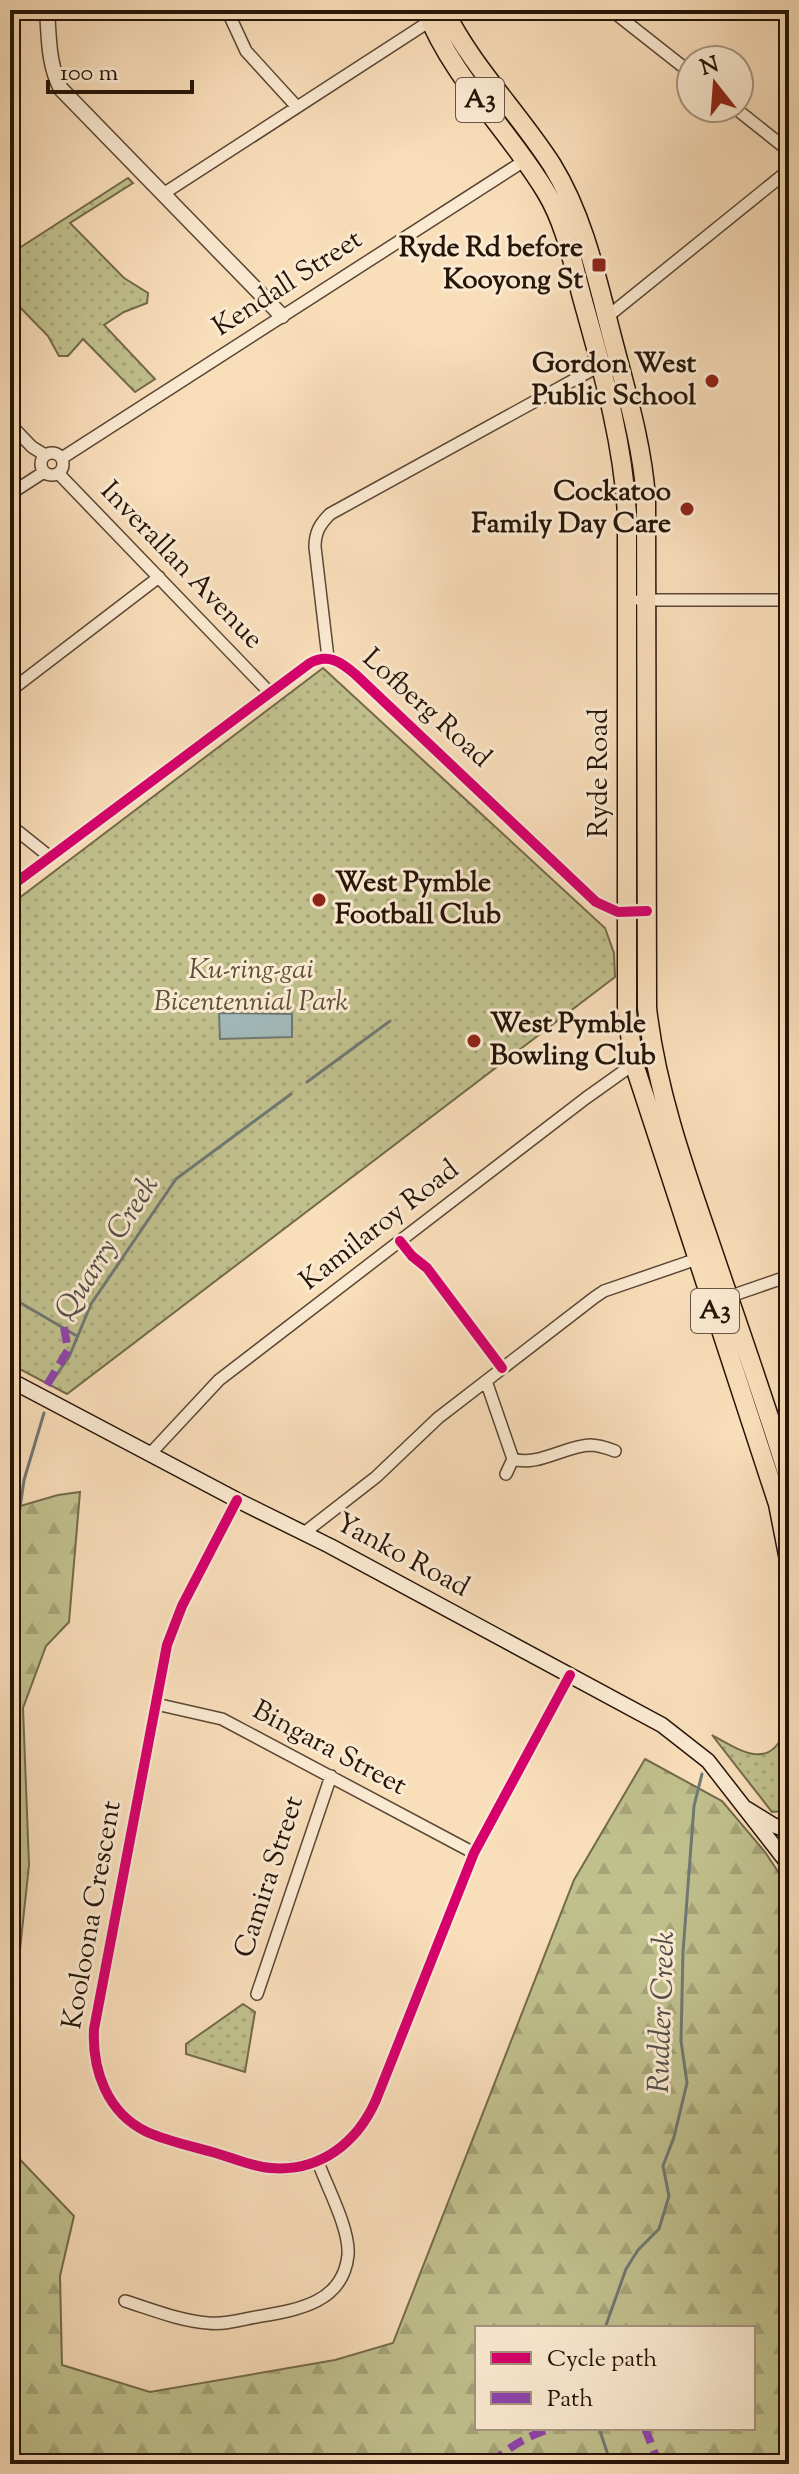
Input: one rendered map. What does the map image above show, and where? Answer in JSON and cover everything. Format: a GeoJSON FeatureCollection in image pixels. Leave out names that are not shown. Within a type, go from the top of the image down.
{"type":"FeatureCollection","features":[{"type":"Feature","properties":{"kind":"highway","name":"Ryde Road"},"geometry":{"type":"LineString","coordinates":[[442,16],[541,150],[575,209],[607,317],[642,462],[646,498],[637,600],[627,912],[627,1012],[634,1064],[778,1504],[789,1560]]}},
{"type":"Feature","properties":{"kind":"highway","name":"Ryde Road"},"geometry":{"type":"LineString","coordinates":[[442,16],[457,67],[525,161],[558,217],[617,425],[637,600],[647,1008],[653,1053],[670,1123],[789,1479]]}},
{"type":"Feature","properties":{"kind":"main road"},"geometry":{"type":"LineString","coordinates":[[47,10],[50,55],[61,89],[282,316]]}},
{"type":"Feature","properties":{"kind":"main road","name":"Yanko Road"},"geometry":{"type":"LineString","coordinates":[[13,1387],[304,1533],[662,1725],[696,1750],[719,1773],[789,1865]]}},
{"type":"Feature","properties":{"kind":"main road","name":"Yanko Road"},"geometry":{"type":"LineString","coordinates":[[746,1809],[789,1831]]}},
{"type":"Feature","properties":{"kind":"main road"},"geometry":{"type":"LineString","coordinates":[[761,1831],[789,1841]]}},
{"type":"Feature","properties":{"kind":"street"},"geometry":{"type":"LineString","coordinates":[[227,10],[246,51],[297,107]]}},
{"type":"Feature","properties":{"kind":"street"},"geometry":{"type":"LineString","coordinates":[[611,10],[675,60]]}},
{"type":"Feature","properties":{"kind":"street"},"geometry":{"type":"LineString","coordinates":[[163,194],[442,16]]}},
{"type":"Feature","properties":{"kind":"street"},"geometry":{"type":"LineString","coordinates":[[755,124],[789,151]]}},
{"type":"Feature","properties":{"kind":"street","name":"Kendall Street"},"geometry":{"type":"LineString","coordinates":[[62,458],[541,150]]}},
{"type":"Feature","properties":{"kind":"street"},"geometry":{"type":"LineString","coordinates":[[607,317],[789,170]]}},
{"type":"Feature","properties":{"kind":"street"},"geometry":{"type":"LineString","coordinates":[[328,658],[315,547],[315,537],[323,521],[330,514],[601,365]]}},
{"type":"Feature","properties":{"kind":"street"},"geometry":{"type":"LineString","coordinates":[[10,424],[32,447],[45,455],[52,453],[62,458],[62,468],[58,473],[50,475],[44,472],[41,465],[45,455]]}},
{"type":"Feature","properties":{"kind":"street"},"geometry":{"type":"LineString","coordinates":[[10,494],[44,472]]}},
{"type":"Feature","properties":{"kind":"street","name":"Inverallan Avenue"},"geometry":{"type":"LineString","coordinates":[[58,473],[270,693]]}},
{"type":"Feature","properties":{"kind":"street"},"geometry":{"type":"LineString","coordinates":[[10,691],[159,577]]}},
{"type":"Feature","properties":{"kind":"street"},"geometry":{"type":"LineString","coordinates":[[637,600],[789,600]]}},
{"type":"Feature","properties":{"kind":"street","name":"Lofberg Road"},"geometry":{"type":"LineString","coordinates":[[10,887],[310,663],[328,658],[355,674],[596,902],[608,909],[647,911]]}},
{"type":"Feature","properties":{"kind":"street"},"geometry":{"type":"LineString","coordinates":[[10,825],[50,857]]}},
{"type":"Feature","properties":{"kind":"street","name":"Kamilaroy Road"},"geometry":{"type":"LineString","coordinates":[[150,1454],[219,1380],[634,1064],[653,1053]]}},
{"type":"Feature","properties":{"kind":"street"},"geometry":{"type":"LineString","coordinates":[[304,1533],[376,1477],[438,1418],[604,1291],[697,1259]]}},
{"type":"Feature","properties":{"kind":"street"},"geometry":{"type":"LineString","coordinates":[[728,1297],[789,1276]]}},
{"type":"Feature","properties":{"kind":"street"},"geometry":{"type":"LineString","coordinates":[[486,1381],[513,1459],[506,1474]]}},
{"type":"Feature","properties":{"kind":"street"},"geometry":{"type":"LineString","coordinates":[[513,1459],[533,1459],[590,1445],[615,1451]]}},
{"type":"Feature","properties":{"kind":"street","name":"Kooloona Crescent"},"geometry":{"type":"LineString","coordinates":[[237,1500],[182,1606],[167,1645],[94,2029],[95,2060],[107,2094],[120,2111],[150,2133],[269,2168],[291,2168],[318,2162],[338,2151],[356,2135],[369,2115],[474,1853],[570,1675]]}},
{"type":"Feature","properties":{"kind":"street","name":"Bingara Street"},"geometry":{"type":"LineString","coordinates":[[156,1704],[222,1719],[474,1853]]}},
{"type":"Feature","properties":{"kind":"street","name":"Camira Street"},"geometry":{"type":"LineString","coordinates":[[257,1994],[331,1776]]}},
{"type":"Feature","properties":{"kind":"street"},"geometry":{"type":"LineString","coordinates":[[125,2301],[208,2323],[225,2323],[303,2308],[322,2300],[335,2288],[345,2271],[348,2253],[347,2238],[318,2162]]}},
{"type":"Feature","properties":{"kind":"green space"},"geometry":{"type":"Polygon","coordinates":[[[128,178],[133,183],[70,223],[124,278],[148,293],[147,303],[124,312],[104,325],[155,379],[135,392],[83,339],[68,356],[59,356],[48,336],[10,297],[10,254],[128,178]]]}},
{"type":"Feature","properties":{"kind":"green space","name":"Ku-ring-gai Bicentennial Park"},"geometry":{"type":"Polygon","coordinates":[[[323,668],[605,928],[614,953],[615,977],[67,1394],[10,1364],[10,905],[323,668]]]}},
{"type":"Feature","properties":{"kind":"green space"},"geometry":{"type":"Polygon","coordinates":[[[80,1492],[69,1622],[46,1646],[23,1708],[29,1865],[10,2043],[10,1509],[80,1492]]]}},
{"type":"Feature","properties":{"kind":"green space"},"geometry":{"type":"Polygon","coordinates":[[[785,1730],[783,1811],[772,1812],[712,1735],[743,1751],[762,1754],[779,1743],[785,1730]]]}},
{"type":"Feature","properties":{"kind":"green space"},"geometry":{"type":"Polygon","coordinates":[[[645,1759],[722,1801],[765,1852],[783,1879],[789,1979],[789,2464],[10,2464],[10,2149],[74,2216],[60,2276],[62,2365],[150,2392],[335,2360],[393,2343],[574,1880],[645,1759]]]}},
{"type":"Feature","properties":{"kind":"green space"},"geometry":{"type":"Polygon","coordinates":[[[243,2004],[255,2012],[245,2072],[186,2054],[186,2044],[243,2004]]]}},
{"type":"Feature","properties":{"kind":"water"},"geometry":{"type":"Polygon","coordinates":[[[219,1013],[292,1014],[292,1037],[220,1039],[219,1013]]]}},
{"type":"Feature","properties":{"kind":"waterway","name":"Quarry Creek"},"geometry":{"type":"LineString","coordinates":[[307,1082],[390,1021]]}},
{"type":"Feature","properties":{"kind":"waterway","name":"Quarry Creek"},"geometry":{"type":"LineString","coordinates":[[52,1381],[69,1357],[91,1304],[176,1179],[291,1094]]}},
{"type":"Feature","properties":{"kind":"waterway"},"geometry":{"type":"LineString","coordinates":[[10,1279],[19,1302],[77,1336]]}},
{"type":"Feature","properties":{"kind":"waterway","name":"Quarry Creek"},"geometry":{"type":"LineString","coordinates":[[10,1578],[24,1480],[44,1413]]}},
{"type":"Feature","properties":{"kind":"waterway","name":"Rudder Creek"},"geometry":{"type":"LineString","coordinates":[[606,2326],[626,2269],[638,2250],[659,2229],[669,2196],[663,2166],[674,2137],[687,2083],[681,2041],[683,1952],[694,1806],[702,1774]]}},
{"type":"Feature","properties":{"kind":"waterway","name":"Rudder Creek"},"geometry":{"type":"LineString","coordinates":[[600,2430],[611,2464]]}},
{"type":"Feature","properties":{"kind":"marked path"},"geometry":{"type":"LineString","coordinates":[[47,1385],[68,1350],[64,1327],[68,1319]]}},
{"type":"Feature","properties":{"kind":"marked path"},"geometry":{"type":"LineString","coordinates":[[491,2464],[519,2442],[547,2430]]}},
{"type":"Feature","properties":{"kind":"marked path"},"geometry":{"type":"LineString","coordinates":[[646,2430],[659,2464]]}},
{"type":"Feature","properties":{"kind":"cycle path"},"geometry":{"type":"LineString","coordinates":[[10,887],[310,663],[328,659],[355,674],[596,902],[618,912],[647,911]]}},
{"type":"Feature","properties":{"kind":"cycle path"},"geometry":{"type":"LineString","coordinates":[[400,1241],[427,1268],[502,1368]]}},
{"type":"Feature","properties":{"kind":"cycle path"},"geometry":{"type":"LineString","coordinates":[[237,1500],[182,1606],[167,1645],[94,2029],[96,2060],[105,2089],[122,2114],[147,2132],[271,2168],[289,2168],[321,2160],[347,2141],[376,2100],[474,1853],[570,1675]]}},
{"type":"Feature","properties":{"kind":"place","name":"Ryde Rd before Kooyong St"},"geometry":{"type":"Point","coordinates":[599,265]}},
{"type":"Feature","properties":{"kind":"place","name":"Gordon West Public School"},"geometry":{"type":"Point","coordinates":[712,381]}},
{"type":"Feature","properties":{"kind":"place","name":"Cockatoo Family Day Care"},"geometry":{"type":"Point","coordinates":[687,509]}},
{"type":"Feature","properties":{"kind":"place","name":"West Pymble Football Club"},"geometry":{"type":"Point","coordinates":[319,900]}},
{"type":"Feature","properties":{"kind":"place","name":"West Pymble Bowling Club"},"geometry":{"type":"Point","coordinates":[474,1041]}}]}
